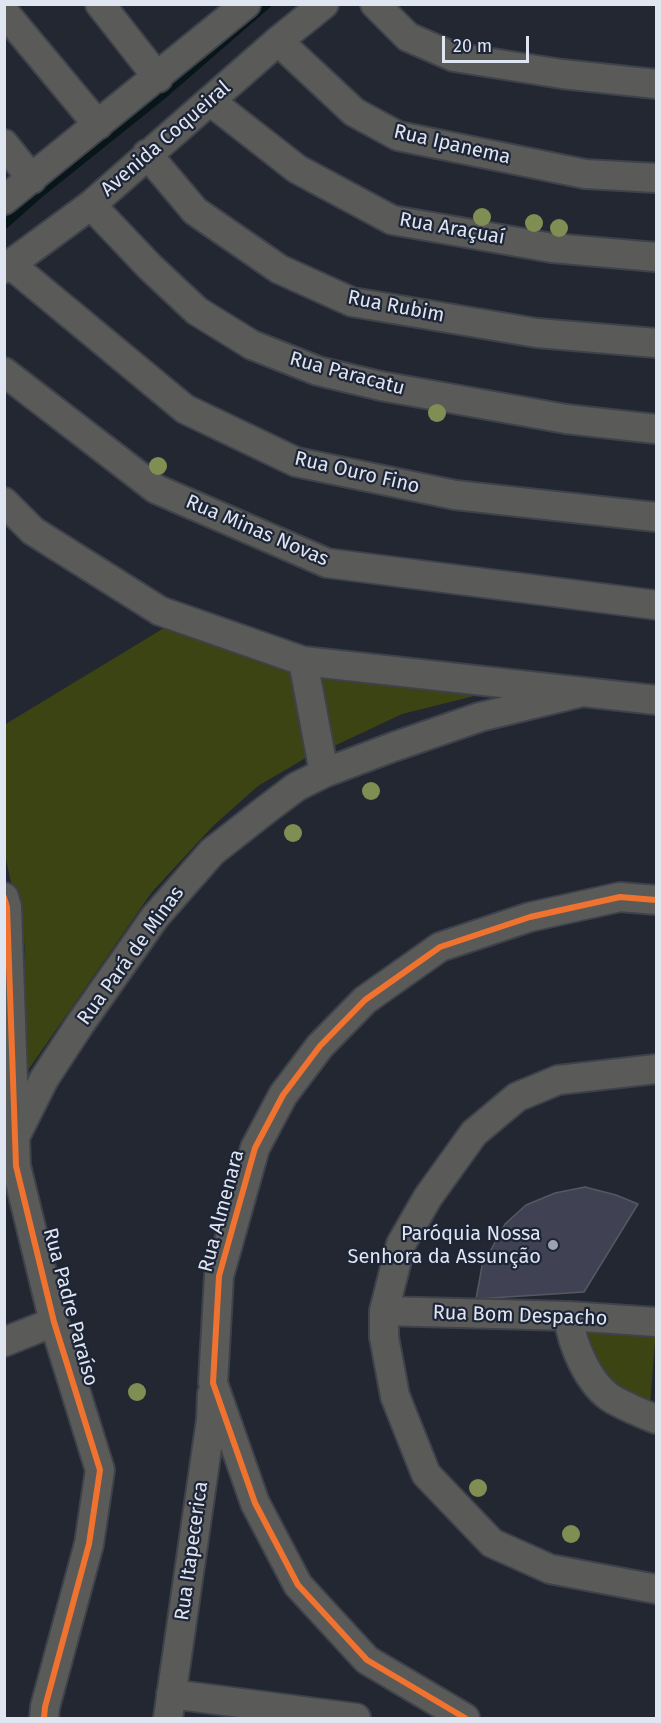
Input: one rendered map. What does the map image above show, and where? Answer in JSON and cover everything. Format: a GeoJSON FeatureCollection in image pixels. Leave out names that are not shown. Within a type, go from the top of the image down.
{"type":"FeatureCollection","features":[{"type":"Feature","properties":{"kind":"street"},"geometry":{"type":"LineString","coordinates":[[100,4],[158,78]]}},
{"type":"Feature","properties":{"kind":"street","name":"Avenida Coqueiral"},"geometry":{"type":"LineString","coordinates":[[7,266],[90,205],[278,41],[324,4]]}},
{"type":"Feature","properties":{"kind":"street"},"geometry":{"type":"LineString","coordinates":[[375,4],[408,37],[454,57],[562,74],[657,84]]}},
{"type":"Feature","properties":{"kind":"street"},"geometry":{"type":"LineString","coordinates":[[4,200],[158,78],[232,9]]}},
{"type":"Feature","properties":{"kind":"street"},"geometry":{"type":"LineString","coordinates":[[4,12],[98,125]]}},
{"type":"Feature","properties":{"kind":"street","name":"Rua Ipanema"},"geometry":{"type":"LineString","coordinates":[[278,41],[354,112],[398,136],[585,174],[657,178]]}},
{"type":"Feature","properties":{"kind":"street","name":"Rua Araçuaí"},"geometry":{"type":"LineString","coordinates":[[210,101],[297,169],[393,219],[552,248],[657,257]]}},
{"type":"Feature","properties":{"kind":"street"},"geometry":{"type":"LineString","coordinates":[[4,144],[32,179]]}},
{"type":"Feature","properties":{"kind":"street","name":"Rua Rubim"},"geometry":{"type":"LineString","coordinates":[[147,154],[195,211],[279,268],[352,302],[537,333],[657,343]]}},
{"type":"Feature","properties":{"kind":"street","name":"Rua Paracatu"},"geometry":{"type":"LineString","coordinates":[[90,205],[150,267],[197,311],[263,350],[318,371],[381,386],[566,419],[657,429]]}},
{"type":"Feature","properties":{"kind":"street","name":"Rua Ouro Fino"},"geometry":{"type":"LineString","coordinates":[[7,266],[185,409],[296,462],[455,495],[657,517]]}},
{"type":"Feature","properties":{"kind":"street","name":"Rua Minas Novas"},"geometry":{"type":"LineString","coordinates":[[4,372],[156,489],[327,563],[657,605]]}},
{"type":"Feature","properties":{"kind":"street","name":"Rua Pará de Minas"},"geometry":{"type":"LineString","coordinates":[[4,502],[33,531],[160,611],[303,661],[657,700]]}},
{"type":"Feature","properties":{"kind":"street"},"geometry":{"type":"LineString","coordinates":[[303,661],[324,773]]}},
{"type":"Feature","properties":{"kind":"street","name":"Rua Pará de Minas"},"geometry":{"type":"LineString","coordinates":[[14,1139],[44,1079],[80,1024],[155,917],[212,852],[296,788],[324,773],[480,717],[583,692]]}},
{"type":"Feature","properties":{"kind":"street","name":"Rua Padre Paraíso"},"geometry":{"type":"LineString","coordinates":[[4,897],[7,908],[16,1167],[54,1322],[100,1470],[89,1544],[45,1707],[44,1719]]}},
{"type":"Feature","properties":{"kind":"street","name":"Rua Almenara"},"geometry":{"type":"LineString","coordinates":[[465,1719],[367,1660],[298,1585],[255,1503],[213,1383],[219,1276],[255,1148],[283,1095],[320,1046],[365,1000],[440,947],[541,914],[620,897],[657,900]]}},
{"type":"Feature","properties":{"kind":"street"},"geometry":{"type":"LineString","coordinates":[[657,1069],[558,1080],[517,1097],[474,1133],[428,1197],[401,1244],[384,1311],[384,1337],[395,1396],[426,1474],[492,1542],[550,1569],[657,1588]]}},
{"type":"Feature","properties":{"kind":"street","name":"Rua Bom Despacho"},"geometry":{"type":"LineString","coordinates":[[384,1311],[568,1316],[657,1322]]}},
{"type":"Feature","properties":{"kind":"street"},"geometry":{"type":"LineString","coordinates":[[568,1316],[570,1335],[592,1379],[612,1399],[656,1416]]}},
{"type":"Feature","properties":{"kind":"street"},"geometry":{"type":"LineString","coordinates":[[4,1342],[54,1322]]}},
{"type":"Feature","properties":{"kind":"street","name":"Rua Itapecerica"},"geometry":{"type":"LineString","coordinates":[[169,1706],[211,1420],[213,1383]]}},
{"type":"Feature","properties":{"kind":"street"},"geometry":{"type":"LineString","coordinates":[[169,1706],[356,1719]]}},
{"type":"Feature","properties":{"kind":"green space"},"geometry":{"type":"Polygon","coordinates":[[[164,628],[294,669],[309,756],[258,786],[213,826],[152,892],[24,1076],[25,946],[5,855],[4,725],[164,628]]]}},
{"type":"Feature","properties":{"kind":"green space"},"geometry":{"type":"Polygon","coordinates":[[[320,671],[490,692],[402,714],[332,747],[320,671]]]}},
{"type":"Feature","properties":{"kind":"green space"},"geometry":{"type":"Polygon","coordinates":[[[656,1329],[650,1406],[616,1395],[575,1331],[656,1329]]]}},
{"type":"Feature","properties":{"kind":"building","name":"Paróquia Nossa Senhora da Assunção"},"geometry":{"type":"Polygon","coordinates":[[[585,1187],[616,1195],[638,1204],[584,1292],[476,1299],[482,1266],[505,1224],[526,1205],[555,1193],[585,1187]]]}},
{"type":"Feature","properties":{"kind":"waterway"},"geometry":{"type":"LineString","coordinates":[[4,225],[40,193],[161,96],[267,4]]}},
{"type":"Feature","properties":{"kind":"cycle path"},"geometry":{"type":"LineString","coordinates":[[4,897],[7,907],[16,1166],[54,1322],[100,1470],[89,1544],[44,1718]]}},
{"type":"Feature","properties":{"kind":"cycle path"},"geometry":{"type":"LineString","coordinates":[[465,1718],[367,1660],[298,1585],[255,1503],[213,1383],[219,1276],[255,1148],[283,1095],[320,1046],[365,1000],[440,947],[530,917],[620,897],[656,900]]}},
{"type":"Feature","properties":{"kind":"place","name":"Paróquia Nossa Senhora da Assunção"},"geometry":{"type":"Point","coordinates":[553,1245]}}]}
